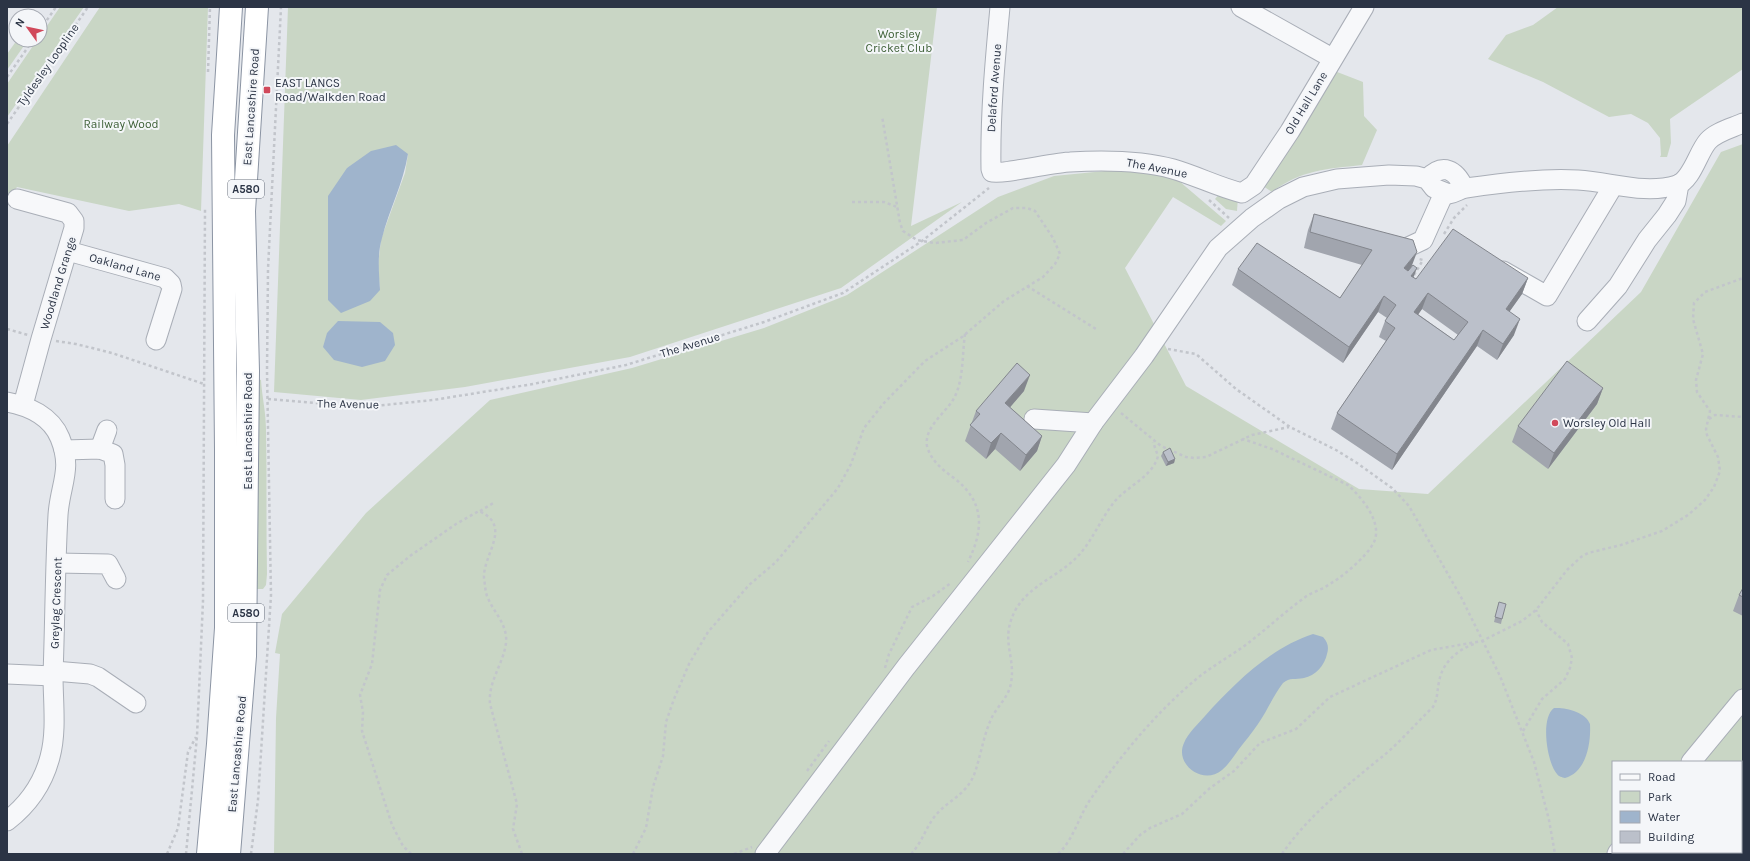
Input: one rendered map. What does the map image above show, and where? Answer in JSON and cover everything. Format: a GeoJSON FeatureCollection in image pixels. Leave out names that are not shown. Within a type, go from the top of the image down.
{"type":"FeatureCollection","features":[{"type":"Feature","properties":{"kind":"highway","name":"East Lancashire Road"},"geometry":{"type":"LineString","coordinates":[[208,854],[218,744],[226,628],[223,135],[231,7]]}},
{"type":"Feature","properties":{"kind":"highway"},"geometry":{"type":"LineString","coordinates":[[226,91],[238,56],[243,7]]}},
{"type":"Feature","properties":{"kind":"highway","name":"East Lancashire Road"},"geometry":{"type":"LineString","coordinates":[[229,854],[245,656],[248,371],[244,211],[257,7]]}},
{"type":"Feature","properties":{"kind":"street","name":"Delaford Avenue"},"geometry":{"type":"LineString","coordinates":[[992,177],[990,140],[995,57],[1000,7]]}},
{"type":"Feature","properties":{"kind":"street"},"geometry":{"type":"LineString","coordinates":[[1241,7],[1332,58]]}},
{"type":"Feature","properties":{"kind":"street","name":"Old Hall Lane"},"geometry":{"type":"LineString","coordinates":[[1242,193],[1254,184],[1290,131],[1332,58],[1364,7]]}},
{"type":"Feature","properties":{"kind":"street"},"geometry":{"type":"LineString","coordinates":[[1427,178],[1432,187],[1444,193],[1454,194],[1468,188],[1527,181],[1578,180],[1613,186],[1654,188],[1679,184],[1686,179],[1698,154],[1709,140],[1743,123]]}},
{"type":"Feature","properties":{"kind":"street","name":"The Avenue"},"geometry":{"type":"LineString","coordinates":[[992,177],[994,173],[1027,167],[1068,162],[1120,160],[1172,169],[1220,187],[1242,193]]}},
{"type":"Feature","properties":{"kind":"street"},"geometry":{"type":"LineString","coordinates":[[760,849],[1066,465],[1093,424],[1151,346],[1218,248],[1252,218],[1280,199],[1303,187],[1337,179],[1389,175],[1427,178],[1438,169],[1444,169],[1459,178],[1468,188]]}},
{"type":"Feature","properties":{"kind":"street"},"geometry":{"type":"LineString","coordinates":[[1587,321],[1618,286],[1647,240],[1667,215],[1676,201],[1679,184]]}},
{"type":"Feature","properties":{"kind":"street"},"geometry":{"type":"LineString","coordinates":[[1489,263],[1547,296],[1613,186]]}},
{"type":"Feature","properties":{"kind":"street"},"geometry":{"type":"LineString","coordinates":[[1402,249],[1423,240],[1444,193]]}},
{"type":"Feature","properties":{"kind":"street","name":"Woodland Grange"},"geometry":{"type":"LineString","coordinates":[[15,404],[40,339],[70,244],[74,221],[68,213],[17,199]]}},
{"type":"Feature","properties":{"kind":"street","name":"Oakland Lane"},"geometry":{"type":"LineString","coordinates":[[70,244],[168,280],[172,289],[156,340]]}},
{"type":"Feature","properties":{"kind":"street","name":"Greylag Crescent"},"geometry":{"type":"LineString","coordinates":[[7,821],[29,801],[39,786],[46,771],[53,741],[58,514],[67,471],[60,436],[49,422],[38,413],[15,404]]}},
{"type":"Feature","properties":{"kind":"street"},"geometry":{"type":"LineString","coordinates":[[1034,419],[1093,424]]}},
{"type":"Feature","properties":{"kind":"street"},"geometry":{"type":"LineString","coordinates":[[107,430],[106,452],[115,465],[115,499]]}},
{"type":"Feature","properties":{"kind":"street"},"geometry":{"type":"LineString","coordinates":[[64,450],[106,452]]}},
{"type":"Feature","properties":{"kind":"street"},"geometry":{"type":"LineString","coordinates":[[57,563],[114,565]]}},
{"type":"Feature","properties":{"kind":"street"},"geometry":{"type":"LineString","coordinates":[[7,674],[90,674],[122,686],[136,703]]}},
{"type":"Feature","properties":{"kind":"street"},"geometry":{"type":"LineString","coordinates":[[1692,761],[1743,699]]}},
{"type":"Feature","properties":{"kind":"path"},"geometry":{"type":"LineString","coordinates":[[48,18],[56,7]]}},
{"type":"Feature","properties":{"kind":"path","name":"Tyldesley Loopline"},"geometry":{"type":"LineString","coordinates":[[7,124],[88,7]]}},
{"type":"Feature","properties":{"kind":"path"},"geometry":{"type":"LineString","coordinates":[[208,77],[210,7]]}},
{"type":"Feature","properties":{"kind":"path"},"geometry":{"type":"LineString","coordinates":[[251,854],[258,800],[271,596],[268,269],[281,7]]}},
{"type":"Feature","properties":{"kind":"path"},"geometry":{"type":"LineString","coordinates":[[7,78],[28,48]]}},
{"type":"Feature","properties":{"kind":"path"},"geometry":{"type":"LineString","coordinates":[[633,854],[646,828],[653,787],[661,767],[664,736],[668,716],[695,651],[719,618],[749,585],[776,562],[838,488],[851,464],[864,428],[884,403],[925,361],[965,334],[1004,301],[1043,277],[1050,270],[1060,254],[1053,238],[1035,211],[1027,208],[1013,208],[986,223],[963,240],[935,243],[922,241],[909,236],[903,231],[897,208],[882,116]]}},
{"type":"Feature","properties":{"kind":"path","name":"The Avenue"},"geometry":{"type":"LineString","coordinates":[[268,399],[365,407],[433,400],[518,386],[626,365],[764,322],[843,293],[922,241],[987,188],[992,177]]}},
{"type":"Feature","properties":{"kind":"path"},"geometry":{"type":"LineString","coordinates":[[1443,236],[1454,218],[1472,201],[1468,188]]}},
{"type":"Feature","properties":{"kind":"path"},"geometry":{"type":"LineString","coordinates":[[852,202],[884,202],[897,208]]}},
{"type":"Feature","properties":{"kind":"path"},"geometry":{"type":"LineString","coordinates":[[186,854],[197,736],[204,601],[205,203]]}},
{"type":"Feature","properties":{"kind":"path"},"geometry":{"type":"LineString","coordinates":[[1402,249],[1410,255],[1423,260]]}},
{"type":"Feature","properties":{"kind":"path"},"geometry":{"type":"LineString","coordinates":[[1412,277],[1427,256]]}},
{"type":"Feature","properties":{"kind":"path"},"geometry":{"type":"LineString","coordinates":[[1282,854],[1305,823],[1330,800],[1379,760],[1433,706],[1437,701],[1439,679],[1442,670],[1454,655],[1464,648],[1482,641],[1522,621],[1536,610],[1567,570],[1581,556],[1588,553],[1622,546],[1662,531],[1688,515],[1705,500],[1718,480],[1720,466],[1718,457],[1707,436],[1706,429],[1710,411],[1699,398],[1696,387],[1703,354],[1693,319],[1694,303],[1705,292],[1743,278]]}},
{"type":"Feature","properties":{"kind":"path"},"geometry":{"type":"LineString","coordinates":[[1027,286],[1096,329]]}},
{"type":"Feature","properties":{"kind":"path"},"geometry":{"type":"LineString","coordinates":[[7,329],[40,339],[76,344],[112,353],[204,384]]}},
{"type":"Feature","properties":{"kind":"path"},"geometry":{"type":"LineString","coordinates":[[965,334],[958,388],[954,399],[930,431],[927,440],[931,455],[941,468],[965,487],[978,508],[979,530],[975,548],[966,566]]}},
{"type":"Feature","properties":{"kind":"path"},"geometry":{"type":"LineString","coordinates":[[1151,346],[1196,354],[1236,389],[1290,427],[1357,462],[1392,488],[1409,506],[1461,597],[1500,676],[1534,762],[1549,820],[1555,854]]}},
{"type":"Feature","properties":{"kind":"path"},"geometry":{"type":"LineString","coordinates":[[1109,403],[1153,442],[1186,457],[1206,457],[1252,435],[1290,427]]}},
{"type":"Feature","properties":{"kind":"path"},"geometry":{"type":"LineString","coordinates":[[1708,420],[1716,415],[1743,417]]}},
{"type":"Feature","properties":{"kind":"path"},"geometry":{"type":"LineString","coordinates":[[1058,854],[1070,841],[1083,812],[1116,763],[1170,704],[1201,676],[1253,640],[1306,597],[1341,576],[1367,552],[1374,542],[1376,535],[1374,523],[1358,494],[1348,485],[1272,449],[1243,439]]}},
{"type":"Feature","properties":{"kind":"path"},"geometry":{"type":"LineString","coordinates":[[911,854],[921,842],[936,815],[963,793],[974,775],[986,732],[1011,684],[1012,672],[1008,641],[1010,626],[1016,610],[1029,593],[1064,569],[1078,556],[1114,502],[1154,465],[1158,456],[1153,442]]}},
{"type":"Feature","properties":{"kind":"path"},"geometry":{"type":"LineString","coordinates":[[411,854],[403,846],[392,825],[362,731],[363,712],[360,695],[372,664],[380,590],[387,576],[410,556],[474,512],[479,512],[495,502]]}},
{"type":"Feature","properties":{"kind":"path"},"geometry":{"type":"LineString","coordinates":[[479,512],[491,519],[496,529],[494,544],[486,566],[485,587],[487,597],[505,629],[506,642],[503,657],[489,693],[490,704],[517,804],[514,829],[522,854]]}},
{"type":"Feature","properties":{"kind":"path"},"geometry":{"type":"LineString","coordinates":[[883,675],[889,654],[912,607],[942,590],[954,580]]}},
{"type":"Feature","properties":{"kind":"path"},"geometry":{"type":"LineString","coordinates":[[1523,732],[1542,699],[1565,679],[1570,668],[1572,658],[1568,644],[1542,622],[1536,610]]}},
{"type":"Feature","properties":{"kind":"path"},"geometry":{"type":"LineString","coordinates":[[1123,854],[1140,835],[1150,828],[1182,814],[1210,788],[1234,770],[1260,743],[1296,729],[1330,697],[1431,650],[1482,641]]}},
{"type":"Feature","properties":{"kind":"path"},"geometry":{"type":"LineString","coordinates":[[168,854],[178,828],[188,752],[197,736]]}},
{"type":"Feature","properties":{"kind":"path"},"geometry":{"type":"LineString","coordinates":[[804,777],[813,760],[830,739]]}},
{"type":"Feature","properties":{"kind":"path"},"geometry":{"type":"LineString","coordinates":[[734,854],[760,849]]}},
{"type":"Feature","properties":{"kind":"green space"},"geometry":{"type":"Polygon","coordinates":[[[60,7],[84,7],[7,117],[7,84],[32,48],[48,48],[48,24],[60,7]]]}},
{"type":"Feature","properties":{"kind":"green space","name":"Railway Wood"},"geometry":{"type":"Polygon","coordinates":[[[100,7],[208,7],[201,211],[179,204],[129,211],[17,187],[7,201],[7,146],[100,7]]]}},
{"type":"Feature","properties":{"kind":"green space","name":"Worsley Cricket Club"},"geometry":{"type":"Polygon","coordinates":[[[288,7],[937,7],[911,226],[962,202],[841,288],[630,357],[465,387],[361,400],[274,392],[288,7]],[[408,154],[347,168],[380,290],[378,266],[381,239],[405,173],[408,154]]]}},
{"type":"Feature","properties":{"kind":"green space"},"geometry":{"type":"Polygon","coordinates":[[[1558,7],[1743,7],[1743,69],[1670,119],[1671,143],[1667,157],[1660,157],[1660,138],[1648,123],[1631,114],[1609,117],[1543,82],[1488,59],[1506,35],[1533,25],[1558,7]]]}},
{"type":"Feature","properties":{"kind":"green space"},"geometry":{"type":"Polygon","coordinates":[[[11,48],[22,48],[7,70],[7,54],[11,48]]]}},
{"type":"Feature","properties":{"kind":"green space"},"geometry":{"type":"Polygon","coordinates":[[[1332,70],[1363,82],[1364,116],[1377,130],[1362,165],[1325,170],[1304,175],[1293,179],[1272,192],[1260,184],[1332,70]]]}},
{"type":"Feature","properties":{"kind":"green space"},"geometry":{"type":"Polygon","coordinates":[[[1743,144],[1743,854],[274,854],[276,718],[280,654],[275,653],[282,614],[366,513],[490,400],[632,368],[764,328],[847,295],[998,197],[1054,176],[1115,170],[1172,175],[1226,221],[1221,226],[1173,197],[1125,268],[1186,386],[1359,489],[1428,494],[1641,292],[1721,152],[1743,144]]]}},
{"type":"Feature","properties":{"kind":"green space"},"geometry":{"type":"Polygon","coordinates":[[[1221,192],[1238,197],[1237,211],[1226,209],[1215,199],[1221,192]]]}},
{"type":"Feature","properties":{"kind":"green space"},"geometry":{"type":"Polygon","coordinates":[[[258,379],[261,380],[266,430],[267,574],[266,585],[263,589],[257,589],[254,586],[258,379]]]}},
{"type":"Feature","properties":{"kind":"water"},"geometry":{"type":"Polygon","coordinates":[[[396,145],[408,154],[403,176],[380,244],[380,290],[370,301],[341,313],[328,300],[328,196],[347,168],[371,151],[396,145]]]}},
{"type":"Feature","properties":{"kind":"water"},"geometry":{"type":"Polygon","coordinates":[[[338,321],[380,322],[393,333],[395,345],[385,361],[362,367],[334,360],[323,347],[327,333],[338,321]]]}},
{"type":"Feature","properties":{"kind":"water"},"geometry":{"type":"Polygon","coordinates":[[[1313,634],[1323,637],[1328,645],[1326,658],[1319,669],[1308,677],[1301,679],[1290,679],[1283,683],[1256,727],[1222,770],[1215,774],[1207,775],[1199,774],[1192,770],[1183,758],[1182,751],[1186,739],[1193,729],[1228,692],[1254,668],[1282,648],[1313,634]]]}},
{"type":"Feature","properties":{"kind":"water"},"geometry":{"type":"Polygon","coordinates":[[[1554,708],[1564,708],[1580,713],[1588,720],[1590,724],[1590,739],[1583,763],[1572,775],[1565,778],[1559,776],[1553,768],[1546,741],[1547,721],[1554,708]]]}},
{"type":"Feature","properties":{"kind":"building"},"geometry":{"type":"Polygon","coordinates":[[[1314,214],[1413,240],[1417,252],[1404,268],[1408,271],[1413,265],[1417,268],[1411,276],[1416,279],[1453,229],[1528,278],[1506,309],[1520,319],[1503,344],[1483,330],[1397,454],[1337,413],[1395,328],[1385,321],[1396,305],[1384,296],[1349,347],[1238,269],[1257,243],[1340,298],[1372,250],[1310,232],[1314,214]],[[1428,293],[1414,312],[1454,340],[1468,322],[1428,293]]]}},
{"type":"Feature","properties":{"kind":"building","name":"Worsley Old Hall"},"geometry":{"type":"Polygon","coordinates":[[[1567,361],[1603,388],[1554,453],[1518,426],[1567,361]]]}},
{"type":"Feature","properties":{"kind":"building"},"geometry":{"type":"Polygon","coordinates":[[[1017,363],[1030,375],[1005,403],[1042,436],[1026,455],[1001,433],[991,443],[970,425],[980,414],[976,411],[1017,363]]]}},
{"type":"Feature","properties":{"kind":"building"},"geometry":{"type":"Polygon","coordinates":[[[1170,448],[1175,459],[1168,462],[1163,452],[1170,448]]]}},
{"type":"Feature","properties":{"kind":"building"},"geometry":{"type":"Polygon","coordinates":[[[1743,588],[1743,597],[1739,595],[1743,588]]]}},
{"type":"Feature","properties":{"kind":"building"},"geometry":{"type":"Polygon","coordinates":[[[1499,602],[1506,604],[1502,619],[1495,617],[1499,602]]]}},
{"type":"Feature","properties":{"kind":"building"},"geometry":{"type":"Polygon","coordinates":[[[1648,853],[1661,853],[1660,854],[1648,853]]]}},
{"type":"Feature","properties":{"kind":"place","name":"EAST LANCS Road/Walkden Road"},"geometry":{"type":"Point","coordinates":[267,90]}},
{"type":"Feature","properties":{"kind":"place","name":"Worsley Old Hall"},"geometry":{"type":"Point","coordinates":[1555,423]}}]}
